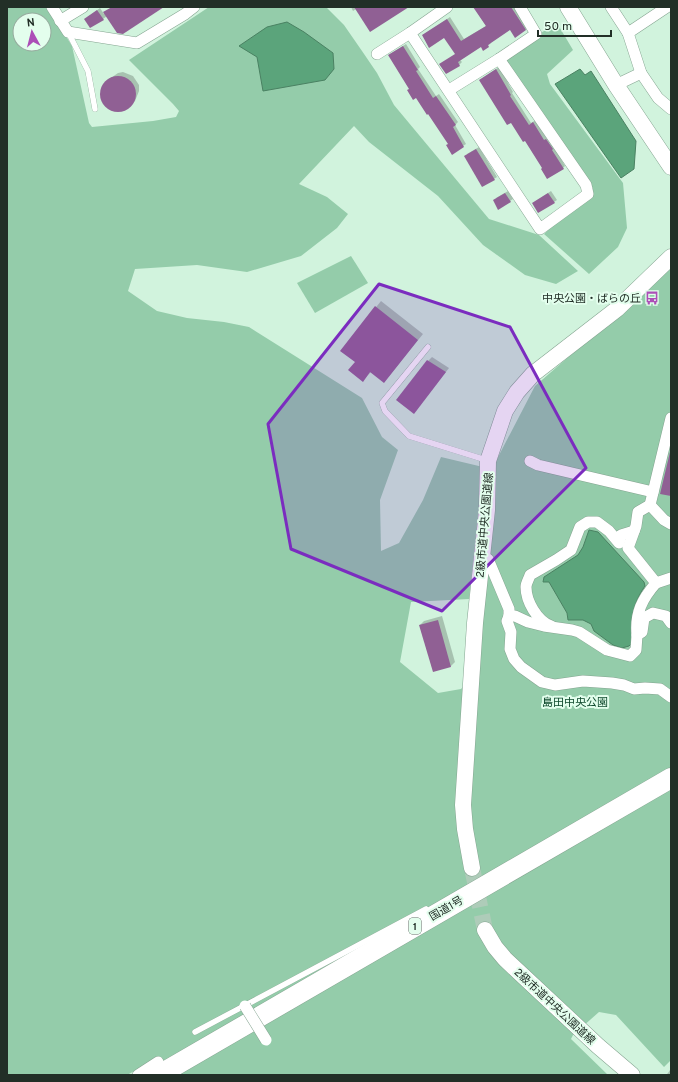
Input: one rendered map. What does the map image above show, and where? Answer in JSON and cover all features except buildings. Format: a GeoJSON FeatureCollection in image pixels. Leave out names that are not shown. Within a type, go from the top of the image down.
{"type":"FeatureCollection","features":[{"type":"Feature","properties":{"kind":"highway","name":"国道1号"},"geometry":{"type":"LineString","coordinates":[[159,1069],[671,778]]}},
{"type":"Feature","properties":{"kind":"street"},"geometry":{"type":"LineString","coordinates":[[52,7],[68,32],[137,42],[185,14],[194,7]]}},
{"type":"Feature","properties":{"kind":"street"},"geometry":{"type":"LineString","coordinates":[[60,21],[83,7]]}},
{"type":"Feature","properties":{"kind":"street"},"geometry":{"type":"LineString","coordinates":[[377,54],[447,7]]}},
{"type":"Feature","properties":{"kind":"street"},"geometry":{"type":"LineString","coordinates":[[449,90],[536,34],[520,7]]}},
{"type":"Feature","properties":{"kind":"street"},"geometry":{"type":"LineString","coordinates":[[568,7],[616,85],[671,167]]}},
{"type":"Feature","properties":{"kind":"street"},"geometry":{"type":"LineString","coordinates":[[612,7],[628,33],[641,73],[658,98],[671,109]]}},
{"type":"Feature","properties":{"kind":"street"},"geometry":{"type":"LineString","coordinates":[[628,33],[667,7]]}},
{"type":"Feature","properties":{"kind":"street"},"geometry":{"type":"LineString","coordinates":[[410,33],[540,229],[588,194],[586,185],[499,59]]}},
{"type":"Feature","properties":{"kind":"street"},"geometry":{"type":"LineString","coordinates":[[616,85],[641,73]]}},
{"type":"Feature","properties":{"kind":"street","name":"2級市道中央公園道線"},"geometry":{"type":"LineString","coordinates":[[472,868],[465,829],[463,805],[475,623],[487,510],[488,461],[505,411],[517,392],[533,374],[617,309],[671,257]]}},
{"type":"Feature","properties":{"kind":"street"},"geometry":{"type":"LineString","coordinates":[[624,546],[634,531],[638,512],[650,505],[671,418]]}},
{"type":"Feature","properties":{"kind":"street"},"geometry":{"type":"LineString","coordinates":[[530,461],[538,465],[653,492]]}},
{"type":"Feature","properties":{"kind":"street"},"geometry":{"type":"LineString","coordinates":[[650,505],[664,520],[671,524]]}},
{"type":"Feature","properties":{"kind":"street"},"geometry":{"type":"LineString","coordinates":[[557,628],[548,624],[538,615],[528,600],[526,586],[530,575],[571,550],[580,527],[588,522],[597,522],[609,531],[656,583]]}},
{"type":"Feature","properties":{"kind":"street"},"geometry":{"type":"LineString","coordinates":[[488,558],[509,609],[507,621],[511,632],[510,649],[514,659],[521,667],[542,682],[555,685],[583,681],[624,685],[634,689],[660,689],[671,697]]}},
{"type":"Feature","properties":{"kind":"street"},"geometry":{"type":"LineString","coordinates":[[509,616],[515,616],[528,622],[579,632],[607,650],[630,656],[636,650],[636,626],[640,605],[646,594],[656,583],[671,578]]}},
{"type":"Feature","properties":{"kind":"street"},"geometry":{"type":"LineString","coordinates":[[637,635],[642,632],[644,618],[653,613],[666,616],[671,623]]}},
{"type":"Feature","properties":{"kind":"street","name":"2級市道中央公園道線"},"geometry":{"type":"LineString","coordinates":[[485,930],[494,947],[505,959],[598,1046],[632,1075]]}},
{"type":"Feature","properties":{"kind":"street"},"geometry":{"type":"LineString","coordinates":[[245,1006],[266,1040]]}},
{"type":"Feature","properties":{"kind":"street"},"geometry":{"type":"LineString","coordinates":[[138,1075],[159,1069]]}},
{"type":"Feature","properties":{"kind":"lane"},"geometry":{"type":"LineString","coordinates":[[68,32],[88,71],[95,109]]}},
{"type":"Feature","properties":{"kind":"lane"},"geometry":{"type":"LineString","coordinates":[[428,347],[382,402],[385,411],[409,436],[488,461]]}},
{"type":"Feature","properties":{"kind":"lane"},"geometry":{"type":"LineString","coordinates":[[195,1032],[426,908]]}},
{"type":"Feature","properties":{"kind":"highlighted area"},"geometry":{"type":"Polygon","coordinates":[[[379,284],[510,327],[586,468],[442,611],[291,549],[268,424],[379,284]]]}},
{"type":"Feature","properties":{"kind":"green space","name":"島田中央公園"},"geometry":{"type":"Polygon","coordinates":[[[7,7],[48,7],[51,12],[12,12],[12,52],[52,52],[52,14],[72,46],[89,123],[92,127],[153,121],[176,117],[179,111],[129,60],[209,7],[326,7],[344,25],[377,73],[394,105],[489,219],[539,235],[578,271],[556,284],[525,275],[483,245],[438,196],[369,142],[354,126],[299,184],[327,197],[348,214],[337,228],[301,256],[247,272],[197,265],[135,269],[128,291],[157,311],[187,318],[224,322],[249,327],[362,398],[382,437],[398,450],[380,500],[381,551],[399,543],[423,500],[441,457],[483,467],[469,599],[411,602],[400,662],[438,693],[461,689],[476,672],[496,461],[535,386],[671,268],[671,1060],[664,1067],[616,1015],[599,1012],[573,1035],[571,1039],[608,1075],[144,1075],[158,1058],[127,1075],[7,1075],[7,7]]]}},
{"type":"Feature","properties":{"kind":"green space"},"geometry":{"type":"Polygon","coordinates":[[[557,23],[573,50],[547,74],[550,84],[623,183],[627,228],[618,247],[589,274],[544,234],[593,188],[502,57],[557,23]]]}},
{"type":"Feature","properties":{"kind":"green space"},"geometry":{"type":"Polygon","coordinates":[[[351,256],[368,283],[315,313],[297,283],[351,256]]]}},
{"type":"Feature","properties":{"kind":"shaded area"},"geometry":{"type":"Polygon","coordinates":[[[287,22],[304,32],[333,53],[334,69],[325,80],[263,91],[257,57],[239,46],[267,27],[287,22]]]}},
{"type":"Feature","properties":{"kind":"shaded area"},"geometry":{"type":"Polygon","coordinates":[[[580,69],[585,75],[591,71],[636,141],[634,169],[621,178],[555,84],[580,69]]]}},
{"type":"Feature","properties":{"kind":"shaded area"},"geometry":{"type":"Polygon","coordinates":[[[589,530],[598,532],[644,582],[645,586],[641,592],[633,613],[633,642],[629,646],[622,648],[613,645],[594,631],[591,624],[583,620],[568,620],[567,613],[549,582],[543,582],[544,577],[578,555],[583,547],[589,530]]]}},
{"type":"Feature","properties":{"kind":"tunnel"},"geometry":{"type":"LineString","coordinates":[[472,868],[485,930]]}},
{"type":"Feature","properties":{"kind":"place","name":"中央公園・ばらの丘"},"geometry":{"type":"Point","coordinates":[652,298]}}]}
